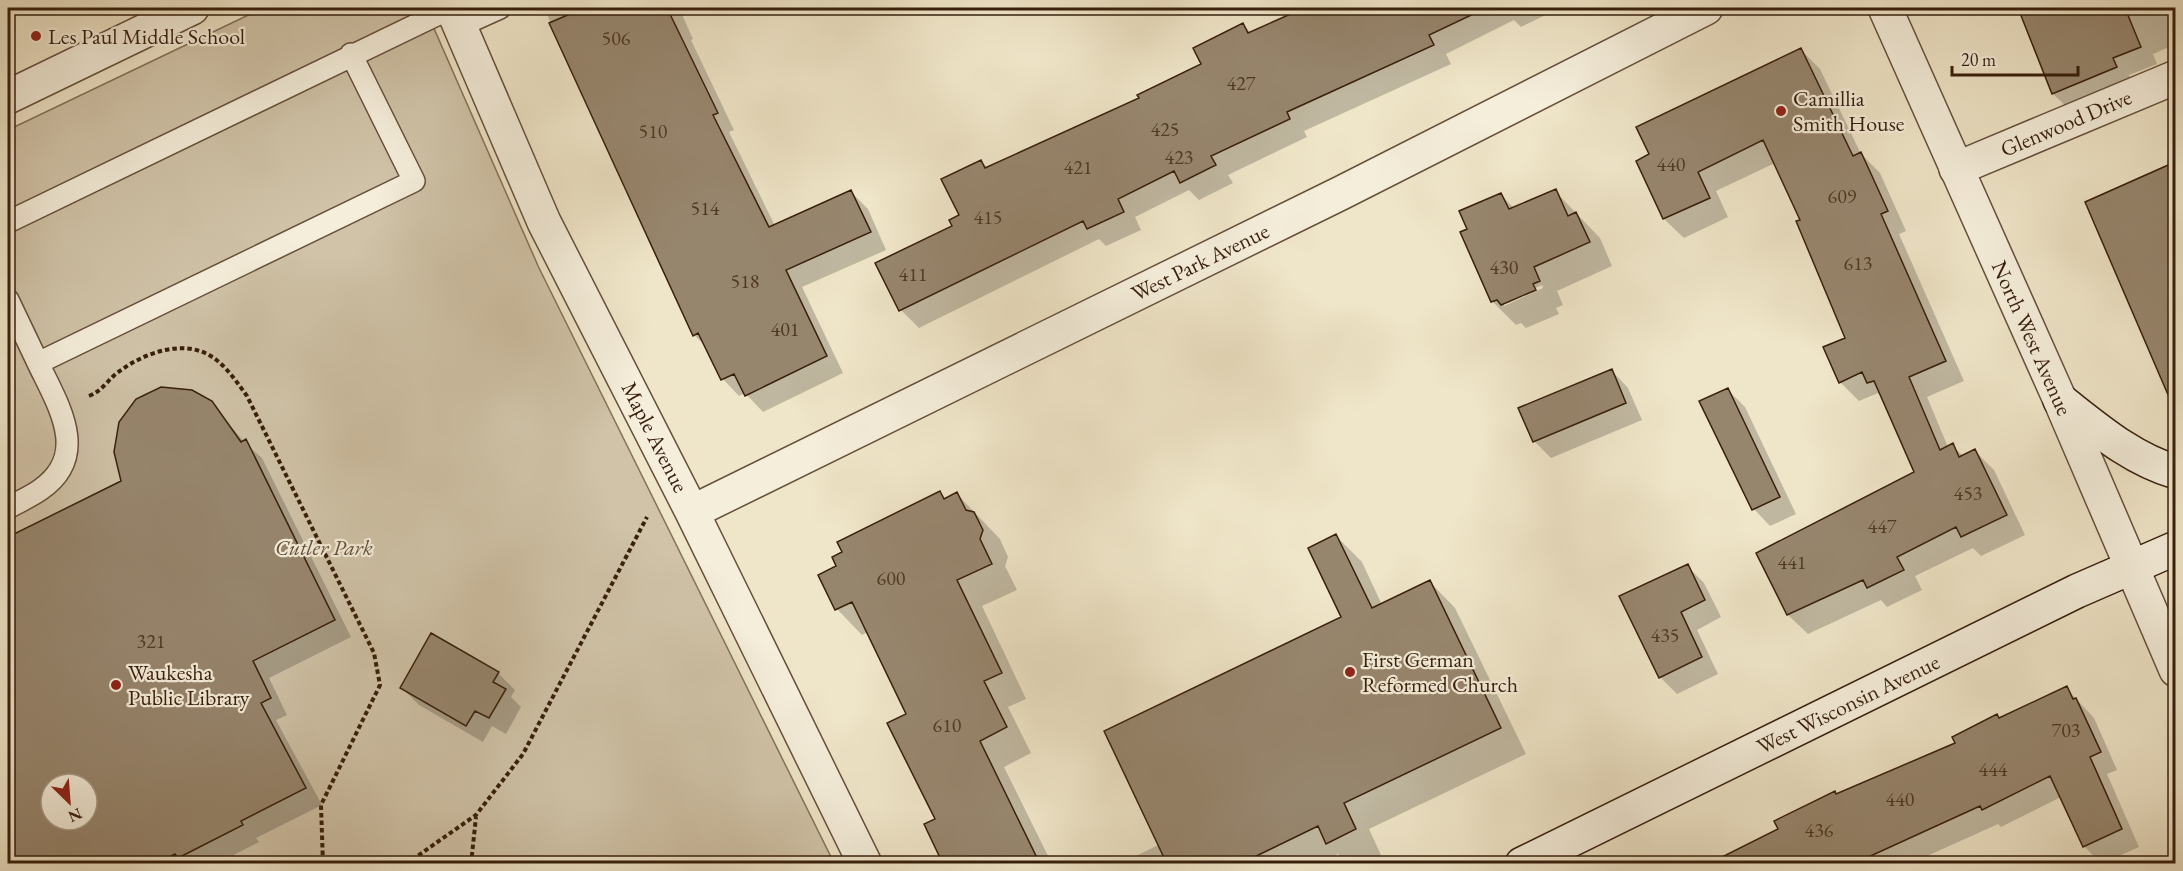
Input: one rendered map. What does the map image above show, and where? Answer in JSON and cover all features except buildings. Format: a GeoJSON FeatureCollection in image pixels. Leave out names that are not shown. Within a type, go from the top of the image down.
{"type":"FeatureCollection","features":[{"type":"Feature","properties":{"kind":"street"},"geometry":{"type":"LineString","coordinates":[[8,97],[192,8]]}},
{"type":"Feature","properties":{"kind":"street","name":"West Park Avenue"},"geometry":{"type":"LineString","coordinates":[[692,512],[1330,198],[1706,8]]}},
{"type":"Feature","properties":{"kind":"street","name":"North West Avenue"},"geometry":{"type":"LineString","coordinates":[[1885,8],[2060,400],[2175,670]]}},
{"type":"Feature","properties":{"kind":"street","name":"Maple Avenue"},"geometry":{"type":"LineString","coordinates":[[456,17],[544,222],[692,512],[865,864]]}},
{"type":"Feature","properties":{"kind":"street","name":"Glenwood Drive"},"geometry":{"type":"LineString","coordinates":[[1956,169],[2175,77]]}},
{"type":"Feature","properties":{"kind":"street"},"geometry":{"type":"LineString","coordinates":[[2060,400],[2110,439],[2154,465],[2175,472]]}},
{"type":"Feature","properties":{"kind":"street","name":"West Wisconsin Avenue"},"geometry":{"type":"LineString","coordinates":[[1522,864],[2130,567],[2175,548]]}},
{"type":"Feature","properties":{"kind":"lane"},"geometry":{"type":"LineString","coordinates":[[8,222],[351,54],[456,17],[500,8]]}},
{"type":"Feature","properties":{"kind":"lane"},"geometry":{"type":"LineString","coordinates":[[38,363],[414,181],[351,54]]}},
{"type":"Feature","properties":{"kind":"lane"},"geometry":{"type":"LineString","coordinates":[[8,300],[60,410],[69,441],[63,466],[42,490],[8,508]]}},
{"type":"Feature","properties":{"kind":"path"},"geometry":{"type":"LineString","coordinates":[[60,410],[100,392],[116,373],[144,357],[180,347],[208,354],[231,374],[247,396],[374,653],[380,685],[321,805],[323,864]]}},
{"type":"Feature","properties":{"kind":"path"},"geometry":{"type":"LineString","coordinates":[[406,864],[476,815],[523,753],[647,517]]}},
{"type":"Feature","properties":{"kind":"path"},"geometry":{"type":"LineString","coordinates":[[471,864],[476,815]]}},
{"type":"Feature","properties":{"kind":"green space","name":"Cutler Park"},"geometry":{"type":"Polygon","coordinates":[[[263,8],[425,8],[539,268],[834,863],[8,864],[8,470],[13,468],[8,456],[8,130],[263,8]]]}},
{"type":"Feature","properties":{"kind":"place","name":"Les Paul Middle School"},"geometry":{"type":"Point","coordinates":[36,36]}},
{"type":"Feature","properties":{"kind":"place","name":"Camillia Smith House"},"geometry":{"type":"Point","coordinates":[1781,111]}},
{"type":"Feature","properties":{"kind":"place","name":"First German Reformed Church"},"geometry":{"type":"Point","coordinates":[1350,672]}},
{"type":"Feature","properties":{"kind":"place","name":"Waukesha Public Library"},"geometry":{"type":"Point","coordinates":[116,685]}}]}
